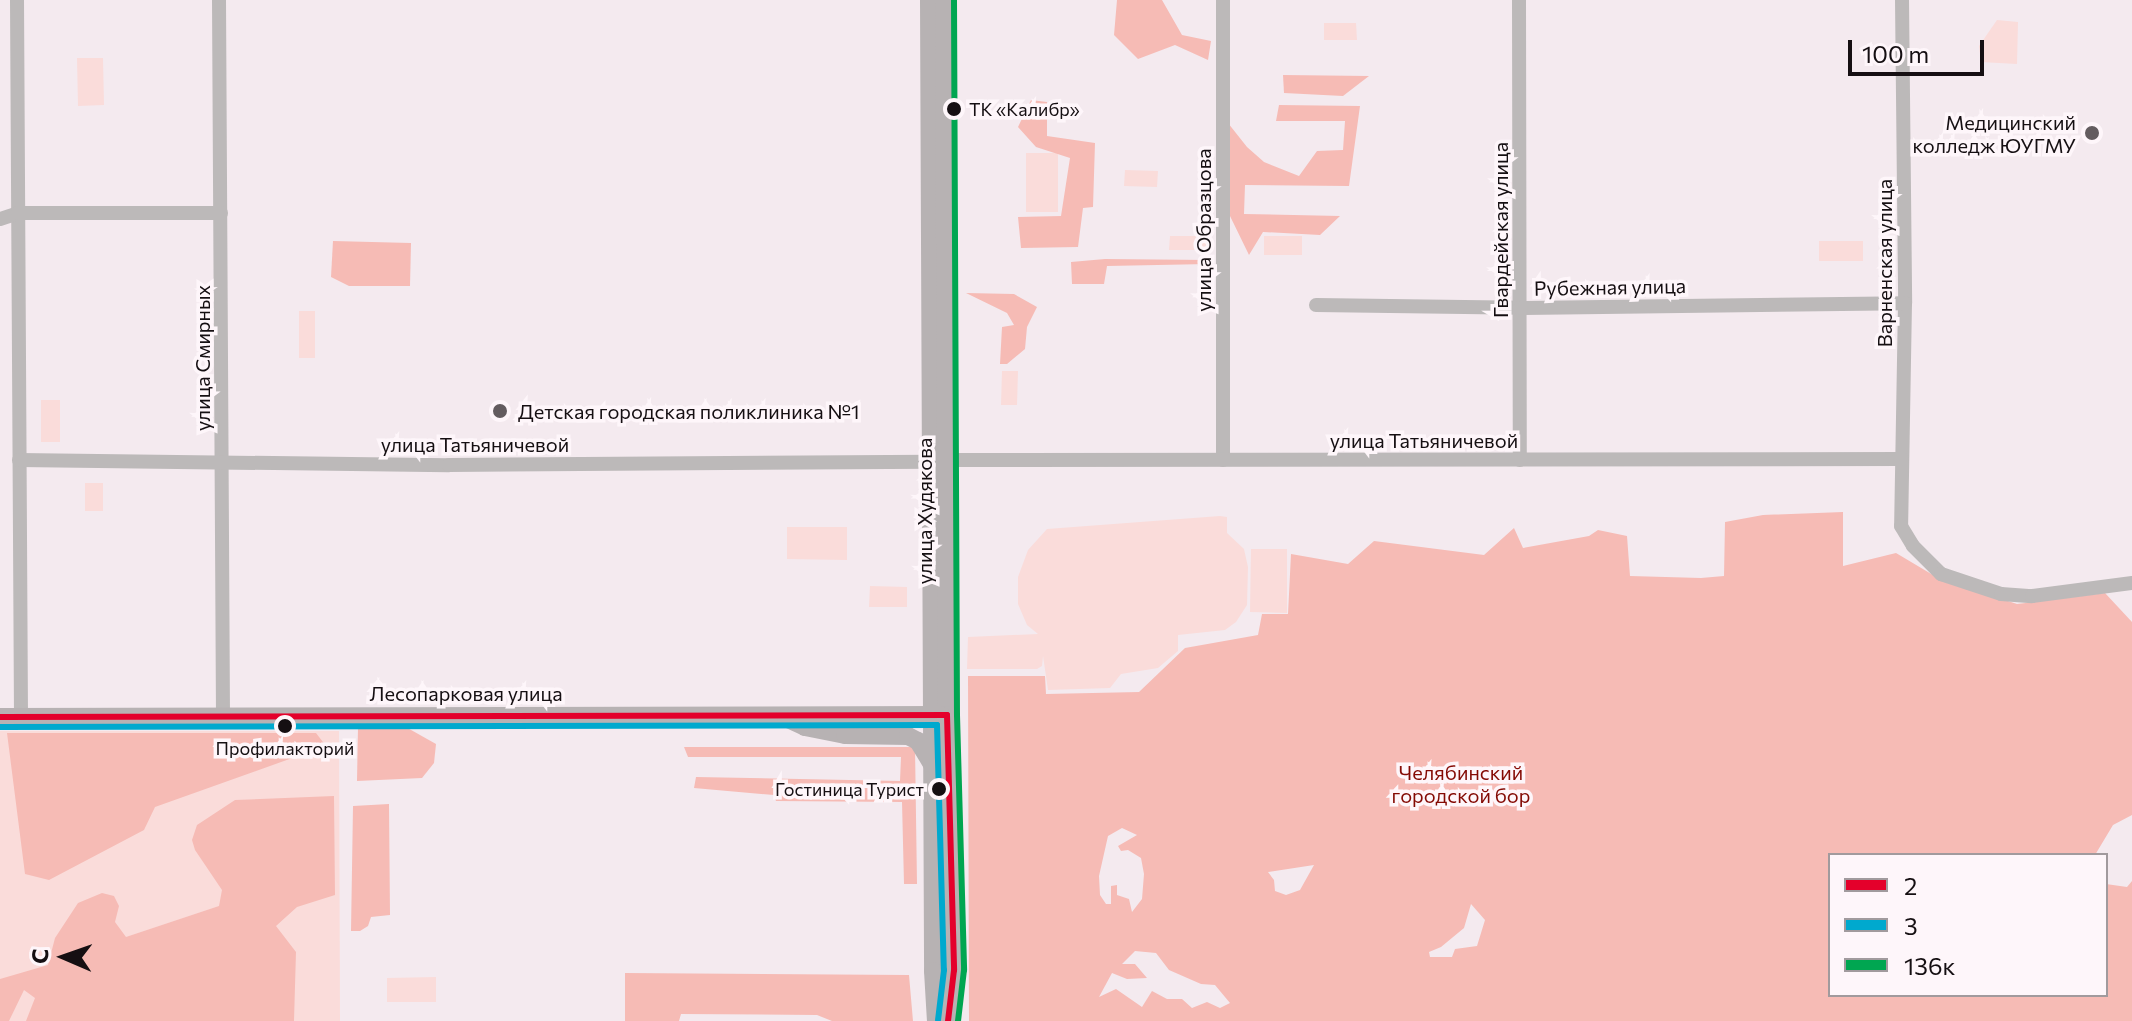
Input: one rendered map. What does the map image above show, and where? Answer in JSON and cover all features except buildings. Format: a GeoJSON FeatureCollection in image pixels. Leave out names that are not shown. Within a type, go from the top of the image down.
{"type":"FeatureCollection","features":[{"type":"Feature","properties":{"kind":"main road","name":"улица Худякова"},"geometry":{"type":"LineString","coordinates":[[929,0],[940,715],[954,970],[948,1021]]}},
{"type":"Feature","properties":{"kind":"main road","name":"улица Худякова"},"geometry":{"type":"LineString","coordinates":[[938,461],[944,0]]}},
{"type":"Feature","properties":{"kind":"main road"},"geometry":{"type":"LineString","coordinates":[[779,715],[805,727],[845,735],[908,736],[925,748],[933,768]]}},
{"type":"Feature","properties":{"kind":"main road","name":"улица Худякова"},"geometry":{"type":"LineString","coordinates":[[936,1021],[933,971],[933,768],[940,715]]}},
{"type":"Feature","properties":{"kind":"main road","name":"Лесопарковая улица"},"geometry":{"type":"LineString","coordinates":[[0,717],[940,715]]}},
{"type":"Feature","properties":{"kind":"street"},"geometry":{"type":"LineString","coordinates":[[17,0],[6,216],[19,460],[21,716]]}},
{"type":"Feature","properties":{"kind":"street","name":"улица Смирных"},"geometry":{"type":"LineString","coordinates":[[219,0],[223,716]]}},
{"type":"Feature","properties":{"kind":"street","name":"улица Образцова"},"geometry":{"type":"LineString","coordinates":[[1223,0],[1223,460]]}},
{"type":"Feature","properties":{"kind":"street","name":"Гвардейская улица"},"geometry":{"type":"LineString","coordinates":[[1519,0],[1520,460]]}},
{"type":"Feature","properties":{"kind":"street","name":"Варненская улица"},"geometry":{"type":"LineString","coordinates":[[1902,0],[1905,303],[1901,526],[1913,546],[1941,574],[2001,594],[2032,596],[2132,583]]}},
{"type":"Feature","properties":{"kind":"street"},"geometry":{"type":"LineString","coordinates":[[6,216],[221,213]]}},
{"type":"Feature","properties":{"kind":"street","name":"Рубежная улица"},"geometry":{"type":"LineString","coordinates":[[1316,305],[1520,308],[1905,303]]}},
{"type":"Feature","properties":{"kind":"street","name":"улица Татьяничевой"},"geometry":{"type":"LineString","coordinates":[[19,460],[223,463],[1902,459]]}},
{"type":"Feature","properties":{"kind":"shaded area"},"geometry":{"type":"Polygon","coordinates":[[[1997,20],[2018,22],[2017,64],[1981,62],[1979,46],[1997,20]]]}},
{"type":"Feature","properties":{"kind":"shaded area"},"geometry":{"type":"Polygon","coordinates":[[[1324,23],[1356,23],[1357,40],[1324,40],[1324,23]]]}},
{"type":"Feature","properties":{"kind":"shaded area"},"geometry":{"type":"Polygon","coordinates":[[[77,58],[103,58],[104,105],[78,106],[77,58]]]}},
{"type":"Feature","properties":{"kind":"shaded area"},"geometry":{"type":"Polygon","coordinates":[[[1026,153],[1058,153],[1058,212],[1026,212],[1026,153]]]}},
{"type":"Feature","properties":{"kind":"shaded area"},"geometry":{"type":"Polygon","coordinates":[[[1125,170],[1158,171],[1157,187],[1124,186],[1125,170]]]}},
{"type":"Feature","properties":{"kind":"shaded area"},"geometry":{"type":"Polygon","coordinates":[[[1170,236],[1207,236],[1207,250],[1169,250],[1170,236]]]}},
{"type":"Feature","properties":{"kind":"shaded area"},"geometry":{"type":"Polygon","coordinates":[[[1264,236],[1302,236],[1302,255],[1264,255],[1264,236]]]}},
{"type":"Feature","properties":{"kind":"shaded area"},"geometry":{"type":"Polygon","coordinates":[[[1819,241],[1863,241],[1863,261],[1819,261],[1819,241]]]}},
{"type":"Feature","properties":{"kind":"shaded area"},"geometry":{"type":"Polygon","coordinates":[[[299,311],[315,311],[315,358],[299,358],[299,311]]]}},
{"type":"Feature","properties":{"kind":"shaded area"},"geometry":{"type":"Polygon","coordinates":[[[1002,371],[1018,371],[1017,405],[1001,405],[1002,371]]]}},
{"type":"Feature","properties":{"kind":"shaded area"},"geometry":{"type":"Polygon","coordinates":[[[41,400],[60,400],[60,442],[41,442],[41,400]]]}},
{"type":"Feature","properties":{"kind":"shaded area"},"geometry":{"type":"Polygon","coordinates":[[[85,483],[103,483],[103,511],[85,511],[85,483]]]}},
{"type":"Feature","properties":{"kind":"shaded area"},"geometry":{"type":"Polygon","coordinates":[[[1227,517],[1227,533],[1244,549],[1248,567],[1247,605],[1236,622],[1225,630],[1178,635],[1178,651],[1158,668],[1121,674],[1110,688],[1048,690],[1043,656],[1042,666],[1037,669],[967,669],[968,637],[1038,634],[1027,625],[1018,604],[1018,577],[1028,550],[1047,529],[1227,517]]]}},
{"type":"Feature","properties":{"kind":"shaded area"},"geometry":{"type":"Polygon","coordinates":[[[787,527],[847,527],[847,560],[787,559],[787,527]]]}},
{"type":"Feature","properties":{"kind":"shaded area"},"geometry":{"type":"Polygon","coordinates":[[[1251,549],[1287,549],[1287,613],[1250,612],[1251,549]]]}},
{"type":"Feature","properties":{"kind":"shaded area"},"geometry":{"type":"Polygon","coordinates":[[[870,586],[907,587],[907,607],[869,607],[870,586]]]}},
{"type":"Feature","properties":{"kind":"shaded area"},"geometry":{"type":"Polygon","coordinates":[[[0,731],[339,731],[340,1021],[0,1021],[0,731]]]}},
{"type":"Feature","properties":{"kind":"shaded area"},"geometry":{"type":"Polygon","coordinates":[[[436,977],[436,1002],[387,1002],[387,978],[436,977]]]}},
{"type":"Feature","properties":{"kind":"green space"},"geometry":{"type":"Polygon","coordinates":[[[1117,0],[1162,0],[1182,35],[1211,41],[1208,60],[1175,45],[1138,59],[1114,35],[1117,0]]]}},
{"type":"Feature","properties":{"kind":"green space"},"geometry":{"type":"Polygon","coordinates":[[[1283,75],[1369,76],[1343,96],[1284,93],[1283,75]]]}},
{"type":"Feature","properties":{"kind":"green space"},"geometry":{"type":"Polygon","coordinates":[[[1031,100],[1047,102],[1047,136],[1095,143],[1093,207],[1083,208],[1078,247],[1021,248],[1018,217],[1061,216],[1070,158],[1036,147],[1018,127],[1031,100]]]}},
{"type":"Feature","properties":{"kind":"green space"},"geometry":{"type":"Polygon","coordinates":[[[1279,105],[1360,106],[1349,186],[1245,185],[1244,214],[1340,216],[1320,235],[1263,232],[1249,255],[1230,216],[1228,123],[1264,162],[1299,176],[1317,151],[1343,150],[1345,121],[1276,121],[1279,105]]]}},
{"type":"Feature","properties":{"kind":"green space"},"geometry":{"type":"Polygon","coordinates":[[[333,241],[411,243],[410,286],[349,286],[331,277],[333,241]]]}},
{"type":"Feature","properties":{"kind":"green space"},"geometry":{"type":"Polygon","coordinates":[[[1105,259],[1208,260],[1208,264],[1107,266],[1104,284],[1072,284],[1071,262],[1105,259]]]}},
{"type":"Feature","properties":{"kind":"green space"},"geometry":{"type":"Polygon","coordinates":[[[966,293],[1014,294],[1037,307],[1027,327],[1025,349],[1007,364],[1000,364],[1002,327],[1014,325],[1007,313],[966,293]]]}},
{"type":"Feature","properties":{"kind":"green space","name":"Челябинский городской бор"},"geometry":{"type":"Polygon","coordinates":[[[1843,512],[1843,566],[1896,553],[1938,578],[2017,604],[2105,593],[2132,622],[2132,815],[2113,825],[2096,853],[1828,853],[1828,997],[2108,997],[2108,884],[2127,887],[2132,881],[2132,1021],[969,1021],[968,676],[1045,676],[1046,694],[1139,692],[1185,648],[1258,635],[1262,614],[1288,614],[1291,554],[1348,564],[1374,541],[1484,555],[1514,528],[1523,548],[1589,536],[1598,530],[1627,536],[1630,576],[1701,578],[1724,576],[1725,522],[1763,515],[1843,512]],[[1122,828],[1108,836],[1099,876],[1100,895],[1106,904],[1111,904],[1111,886],[1117,885],[1117,895],[1129,899],[1132,912],[1142,899],[1144,874],[1141,858],[1128,850],[1121,851],[1118,846],[1137,835],[1122,828]],[[1314,865],[1268,872],[1274,880],[1275,891],[1286,895],[1300,890],[1314,865]],[[1471,904],[1464,928],[1441,947],[1429,952],[1430,957],[1452,957],[1455,949],[1477,946],[1485,920],[1471,904]],[[1135,951],[1122,964],[1135,964],[1147,978],[1127,979],[1112,973],[1099,997],[1116,989],[1142,1007],[1152,991],[1167,999],[1182,999],[1192,1008],[1207,1002],[1220,1008],[1230,1003],[1215,985],[1201,984],[1169,970],[1156,953],[1135,951]]]}},
{"type":"Feature","properties":{"kind":"green space"},"geometry":{"type":"Polygon","coordinates":[[[404,726],[436,744],[434,763],[422,778],[357,781],[358,727],[404,726]]]}},
{"type":"Feature","properties":{"kind":"green space"},"geometry":{"type":"Polygon","coordinates":[[[7,733],[316,733],[326,746],[155,807],[144,830],[49,880],[25,874],[7,733]]]}},
{"type":"Feature","properties":{"kind":"green space"},"geometry":{"type":"Polygon","coordinates":[[[684,747],[915,747],[917,884],[904,884],[902,802],[776,801],[774,795],[694,788],[696,777],[900,781],[901,757],[688,757],[684,747]]]}},
{"type":"Feature","properties":{"kind":"green space"},"geometry":{"type":"Polygon","coordinates":[[[334,796],[335,895],[297,907],[276,926],[296,952],[294,1021],[26,1021],[35,998],[24,990],[9,1021],[0,1021],[0,979],[48,965],[55,938],[78,903],[102,893],[114,896],[119,906],[115,922],[126,937],[219,906],[222,890],[195,850],[192,840],[197,825],[235,800],[334,796]]]}},
{"type":"Feature","properties":{"kind":"green space"},"geometry":{"type":"Polygon","coordinates":[[[389,804],[390,915],[371,917],[368,926],[360,931],[351,931],[353,806],[389,804]]]}},
{"type":"Feature","properties":{"kind":"green space"},"geometry":{"type":"Polygon","coordinates":[[[625,973],[909,975],[913,1021],[832,1021],[817,1015],[681,1014],[679,1021],[625,1021],[625,973]]]}},
{"type":"Feature","properties":{"kind":"transit line","name":"136к"},"geometry":{"type":"LineString","coordinates":[[954,0],[957,715],[964,970],[958,1021]]}},
{"type":"Feature","properties":{"kind":"transit line","name":"2"},"geometry":{"type":"LineString","coordinates":[[0,717],[947,715],[954,970],[948,1021]]}},
{"type":"Feature","properties":{"kind":"transit line","name":"3"},"geometry":{"type":"LineString","coordinates":[[0,727],[937,725],[944,970],[938,1020]]}},
{"type":"Feature","properties":{"kind":"place","name":"ТК «Калибр»"},"geometry":{"type":"Point","coordinates":[954,109]}},
{"type":"Feature","properties":{"kind":"place","name":"Медицинский колледж ЮУГМУ"},"geometry":{"type":"Point","coordinates":[2092,133]}},
{"type":"Feature","properties":{"kind":"place","name":"Детская городская поликлиника №1"},"geometry":{"type":"Point","coordinates":[500,411]}},
{"type":"Feature","properties":{"kind":"place","name":"Профилакторий"},"geometry":{"type":"Point","coordinates":[285,726]}},
{"type":"Feature","properties":{"kind":"place","name":"Гостиница Турист"},"geometry":{"type":"Point","coordinates":[939,789]}}]}
